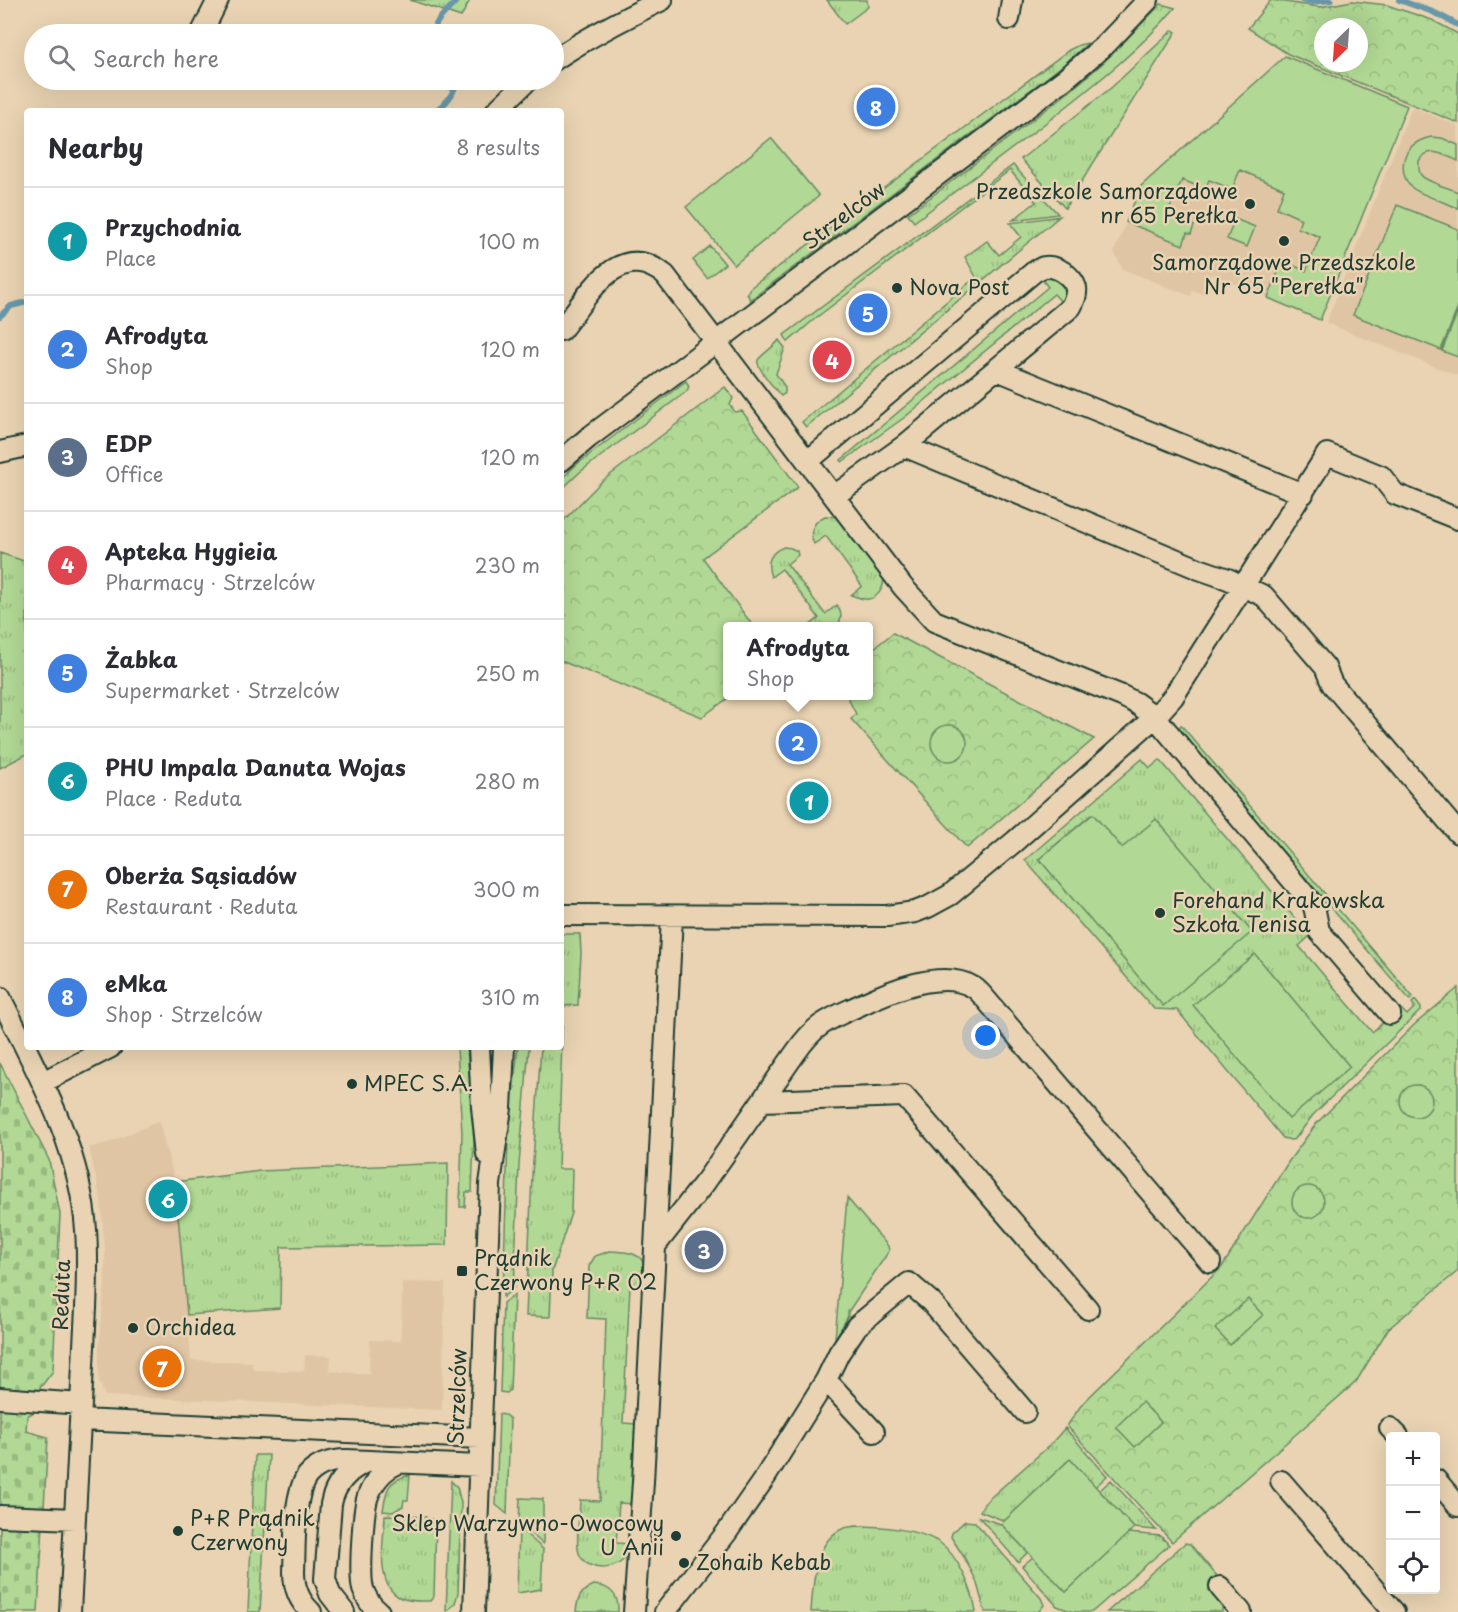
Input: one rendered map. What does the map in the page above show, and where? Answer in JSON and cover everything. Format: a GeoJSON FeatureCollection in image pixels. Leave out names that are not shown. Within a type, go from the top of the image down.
{"type":"FeatureCollection","features":[{"type":"Feature","properties":{"kind":"street"},"geometry":{"type":"LineString","coordinates":[[206,24],[218,0]]}},
{"type":"Feature","properties":{"kind":"street"},"geometry":{"type":"LineString","coordinates":[[564,53],[662,0]]}},
{"type":"Feature","properties":{"kind":"street","name":"Strzelców"},"geometry":{"type":"LineString","coordinates":[[564,458],[1066,78],[1106,44],[1148,0]]}},
{"type":"Feature","properties":{"kind":"street"},"geometry":{"type":"LineString","coordinates":[[499,108],[518,90]]}},
{"type":"Feature","properties":{"kind":"street"},"geometry":{"type":"LineString","coordinates":[[564,327],[596,283],[617,267],[639,263],[651,266],[665,275],[903,587],[934,621],[1122,696],[1155,717],[1314,906],[1318,931],[1390,1014]]}},
{"type":"Feature","properties":{"kind":"street"},"geometry":{"type":"LineString","coordinates":[[808,461],[1035,271],[1044,267],[1056,268],[1068,275],[1076,288],[1071,307],[904,446],[834,496]]}},
{"type":"Feature","properties":{"kind":"street"},"geometry":{"type":"LineString","coordinates":[[997,370],[1303,494]]}},
{"type":"Feature","properties":{"kind":"street"},"geometry":{"type":"LineString","coordinates":[[904,446],[1189,565],[1228,579],[1264,596],[1324,667],[1332,684],[1458,833]]}},
{"type":"Feature","properties":{"kind":"street"},"geometry":{"type":"LineString","coordinates":[[0,452],[24,447]]}},
{"type":"Feature","properties":{"kind":"street"},"geometry":{"type":"LineString","coordinates":[[564,915],[887,916],[915,912],[938,903],[1014,842],[1155,717],[1173,697],[1327,454],[1381,476],[1395,494],[1458,519]]}},
{"type":"Feature","properties":{"kind":"street"},"geometry":{"type":"LineString","coordinates":[[634,1612],[644,1482],[672,916]]}},
{"type":"Feature","properties":{"kind":"street"},"geometry":{"type":"LineString","coordinates":[[656,1246],[706,1181],[808,1036],[820,1025],[866,1002],[906,987],[939,980],[967,984],[983,996],[1210,1262]]}},
{"type":"Feature","properties":{"kind":"street","name":"Reduta"},"geometry":{"type":"LineString","coordinates":[[0,997],[24,1044]]}},
{"type":"Feature","properties":{"kind":"street","name":"Reduta"},"geometry":{"type":"LineString","coordinates":[[27,1050],[56,1110],[73,1158],[86,1228],[87,1273],[70,1612]]}},
{"type":"Feature","properties":{"kind":"street"},"geometry":{"type":"LineString","coordinates":[[43,1082],[105,1050]]}},
{"type":"Feature","properties":{"kind":"street","name":"Strzelców"},"geometry":{"type":"LineString","coordinates":[[478,1050],[490,1184]]}},
{"type":"Feature","properties":{"kind":"street","name":"Strzelców"},"geometry":{"type":"LineString","coordinates":[[474,1612],[490,1184],[501,1108],[504,1050]]}},
{"type":"Feature","properties":{"kind":"street"},"geometry":{"type":"LineString","coordinates":[[762,1101],[904,1096],[1088,1309]]}},
{"type":"Feature","properties":{"kind":"street"},"geometry":{"type":"LineString","coordinates":[[664,1612],[727,1532],[766,1476],[857,1326],[909,1283],[931,1302],[1025,1412]]}},
{"type":"Feature","properties":{"kind":"street"},"geometry":{"type":"LineString","coordinates":[[826,1380],[874,1432]]}},
{"type":"Feature","properties":{"kind":"street"},"geometry":{"type":"LineString","coordinates":[[0,1398],[80,1412],[480,1438]]}},
{"type":"Feature","properties":{"kind":"street"},"geometry":{"type":"LineString","coordinates":[[311,1612],[300,1600],[294,1582],[299,1500],[302,1486],[308,1475],[323,1465],[341,1460],[479,1466]]}},
{"type":"Feature","properties":{"kind":"street"},"geometry":{"type":"LineString","coordinates":[[344,1612],[330,1594],[325,1579],[331,1504],[333,1493],[342,1480],[357,1466],[368,1461]]}},
{"type":"Feature","properties":{"kind":"street"},"geometry":{"type":"LineString","coordinates":[[379,1612],[370,1603],[361,1581],[364,1512],[369,1494],[376,1482],[388,1468],[399,1462]]}},
{"type":"Feature","properties":{"kind":"street"},"geometry":{"type":"LineString","coordinates":[[1281,1481],[1394,1612]]}},
{"type":"Feature","properties":{"kind":"street"},"geometry":{"type":"LineString","coordinates":[[1440,1485],[1458,1506]]}},
{"type":"Feature","properties":{"kind":"street"},"geometry":{"type":"LineString","coordinates":[[0,1516],[75,1519]]}},
{"type":"Feature","properties":{"kind":"street"},"geometry":{"type":"LineString","coordinates":[[1220,1587],[1241,1612]]}},
{"type":"Feature","properties":{"kind":"shaded area","name":"Przedszkole Samorządowe nr 65 Perełka"},"geometry":{"type":"Polygon","coordinates":[[[1285,56],[1314,68],[1314,72],[1324,72],[1407,106],[1320,320],[1211,274],[1203,294],[1193,290],[1191,296],[1122,269],[1114,252],[1141,186],[1285,56]]]}},
{"type":"Feature","properties":{"kind":"shaded area"},"geometry":{"type":"Polygon","coordinates":[[[1412,107],[1458,126],[1458,376],[1326,323],[1412,107]]]}},
{"type":"Feature","properties":{"kind":"shaded area"},"geometry":{"type":"Polygon","coordinates":[[[159,1121],[175,1182],[191,1360],[252,1362],[253,1370],[304,1371],[305,1355],[331,1356],[330,1371],[369,1374],[370,1340],[401,1341],[402,1282],[445,1283],[442,1410],[105,1396],[99,1381],[99,1348],[105,1282],[105,1249],[101,1200],[89,1148],[110,1142],[159,1121]]]}},
{"type":"Feature","properties":{"kind":"green space"},"geometry":{"type":"Polygon","coordinates":[[[410,0],[470,0],[461,17],[410,0]]]}},
{"type":"Feature","properties":{"kind":"green space"},"geometry":{"type":"Polygon","coordinates":[[[827,0],[867,0],[868,7],[845,24],[827,0]]]}},
{"type":"Feature","properties":{"kind":"green space"},"geometry":{"type":"Polygon","coordinates":[[[1271,0],[1320,7],[1352,1],[1387,5],[1432,20],[1458,34],[1458,123],[1332,72],[1368,72],[1368,18],[1314,18],[1314,65],[1288,54],[1248,28],[1271,0]]]}},
{"type":"Feature","properties":{"kind":"green space"},"geometry":{"type":"Polygon","coordinates":[[[1161,4],[1175,8],[1118,64],[1056,115],[914,222],[908,214],[1069,92],[1104,62],[1161,4]]]}},
{"type":"Feature","properties":{"kind":"green space"},"geometry":{"type":"Polygon","coordinates":[[[1173,30],[1176,32],[1065,208],[1021,159],[1112,87],[1173,30]]]}},
{"type":"Feature","properties":{"kind":"green space"},"geometry":{"type":"Polygon","coordinates":[[[1088,43],[1057,70],[750,300],[747,293],[750,288],[1069,50],[1088,43]]]}},
{"type":"Feature","properties":{"kind":"green space","name":"Przedszkole Samorządowe nr 65 Perełka"},"geometry":{"type":"Polygon","coordinates":[[[1285,56],[1314,68],[1314,72],[1324,72],[1407,106],[1320,320],[1268,298],[1279,270],[1276,268],[1280,260],[1306,271],[1320,237],[1298,228],[1301,219],[1277,208],[1284,189],[1240,170],[1232,189],[1209,180],[1205,189],[1182,180],[1167,215],[1194,226],[1191,234],[1187,233],[1183,245],[1126,222],[1141,186],[1285,56]]]}},
{"type":"Feature","properties":{"kind":"green space"},"geometry":{"type":"Polygon","coordinates":[[[1431,137],[1442,138],[1458,145],[1458,161],[1437,153],[1427,153],[1419,161],[1420,173],[1428,180],[1458,192],[1458,208],[1415,190],[1405,177],[1404,160],[1409,150],[1418,142],[1431,137]]]}},
{"type":"Feature","properties":{"kind":"green space"},"geometry":{"type":"Polygon","coordinates":[[[771,138],[819,196],[734,265],[686,207],[771,138]]]}},
{"type":"Feature","properties":{"kind":"green space"},"geometry":{"type":"Polygon","coordinates":[[[1013,165],[1058,214],[1013,220],[1036,202],[1010,170],[817,317],[788,342],[784,335],[1013,165]]]}},
{"type":"Feature","properties":{"kind":"green space"},"geometry":{"type":"Polygon","coordinates":[[[1397,205],[1458,229],[1458,307],[1441,350],[1353,315],[1397,205]]]}},
{"type":"Feature","properties":{"kind":"green space"},"geometry":{"type":"Polygon","coordinates":[[[1060,216],[806,427],[802,422],[976,277],[965,257],[987,241],[999,255],[1021,237],[1010,223],[1060,216]]]}},
{"type":"Feature","properties":{"kind":"green space"},"geometry":{"type":"Polygon","coordinates":[[[1235,219],[1255,227],[1247,247],[1227,239],[1235,219]]]}},
{"type":"Feature","properties":{"kind":"green space"},"geometry":{"type":"Polygon","coordinates":[[[710,246],[725,264],[707,278],[693,260],[710,246]]]}},
{"type":"Feature","properties":{"kind":"green space"},"geometry":{"type":"Polygon","coordinates":[[[1050,275],[1064,286],[1066,293],[1063,304],[1054,294],[905,417],[842,462],[841,460],[1048,287],[1040,277],[1050,275]]]}},
{"type":"Feature","properties":{"kind":"green space"},"geometry":{"type":"Polygon","coordinates":[[[1458,311],[1458,357],[1442,351],[1458,311]]]}},
{"type":"Feature","properties":{"kind":"green space"},"geometry":{"type":"Polygon","coordinates":[[[779,340],[785,348],[776,374],[785,387],[785,393],[781,396],[766,378],[758,363],[759,358],[779,340]]]}},
{"type":"Feature","properties":{"kind":"green space"},"geometry":{"type":"Polygon","coordinates":[[[686,381],[689,386],[687,391],[580,472],[564,487],[564,476],[686,381]]]}},
{"type":"Feature","properties":{"kind":"green space"},"geometry":{"type":"Polygon","coordinates":[[[725,387],[733,398],[730,405],[735,412],[742,411],[798,487],[703,558],[750,622],[723,622],[723,700],[725,700],[702,717],[564,662],[564,520],[601,482],[725,387]]]}},
{"type":"Feature","properties":{"kind":"green space"},"geometry":{"type":"Polygon","coordinates":[[[825,516],[836,517],[846,524],[882,573],[883,585],[873,598],[864,599],[851,595],[862,586],[826,536],[814,544],[813,528],[817,521],[825,516]]]}},
{"type":"Feature","properties":{"kind":"green space"},"geometry":{"type":"Polygon","coordinates":[[[784,547],[797,551],[798,555],[787,564],[825,614],[837,605],[841,616],[839,622],[814,622],[819,618],[782,569],[771,577],[770,559],[784,547]]]}},
{"type":"Feature","properties":{"kind":"green space"},"geometry":{"type":"Polygon","coordinates":[[[0,553],[24,561],[24,756],[0,768],[0,553]]]}},
{"type":"Feature","properties":{"kind":"green space"},"geometry":{"type":"Polygon","coordinates":[[[893,633],[1094,739],[967,848],[851,719],[856,714],[849,700],[873,700],[873,649],[893,633]]]}},
{"type":"Feature","properties":{"kind":"green space"},"geometry":{"type":"Polygon","coordinates":[[[949,725],[962,730],[967,743],[962,756],[949,761],[936,756],[931,743],[936,730],[949,725]]]}},
{"type":"Feature","properties":{"kind":"green space"},"geometry":{"type":"Polygon","coordinates":[[[1181,725],[1413,997],[1410,1000],[1178,729],[1181,725]]]}},
{"type":"Feature","properties":{"kind":"green space"},"geometry":{"type":"Polygon","coordinates":[[[1142,759],[1150,768],[1160,760],[1310,936],[1299,946],[1372,1032],[1400,1008],[1407,1015],[1415,1007],[1412,1003],[1415,1000],[1421,1010],[1313,1115],[1295,1139],[1283,1138],[1177,1010],[1154,1009],[1025,860],[1142,759]],[[1092,814],[1039,859],[1122,848],[1092,814]]]}},
{"type":"Feature","properties":{"kind":"green space","name":"Forehand Krakowska Szkoła Tenisa"},"geometry":{"type":"Polygon","coordinates":[[[1093,814],[1122,848],[1156,819],[1252,932],[1163,1006],[1039,859],[1093,814]]]}},
{"type":"Feature","properties":{"kind":"green space"},"geometry":{"type":"Polygon","coordinates":[[[564,934],[580,934],[578,1005],[564,1006],[564,934]]]}},
{"type":"Feature","properties":{"kind":"green space"},"geometry":{"type":"Polygon","coordinates":[[[1255,954],[1350,1067],[1289,1119],[1193,1005],[1255,954]]]}},
{"type":"Feature","properties":{"kind":"green space"},"geometry":{"type":"Polygon","coordinates":[[[1458,988],[1458,1271],[1388,1329],[1356,1382],[1172,1542],[1067,1426],[1082,1404],[1222,1267],[1289,1161],[1316,1124],[1414,1025],[1458,988]]]}},
{"type":"Feature","properties":{"kind":"green space"},"geometry":{"type":"Polygon","coordinates":[[[457,1050],[467,1050],[474,1140],[472,1192],[466,1192],[465,1207],[460,1207],[462,1133],[457,1050]]]}},
{"type":"Feature","properties":{"kind":"green space"},"geometry":{"type":"Polygon","coordinates":[[[518,1050],[529,1050],[519,1165],[514,1288],[503,1297],[508,1139],[518,1050]]]}},
{"type":"Feature","properties":{"kind":"green space"},"geometry":{"type":"Polygon","coordinates":[[[541,1050],[562,1050],[558,1169],[572,1169],[571,1213],[552,1271],[550,1317],[526,1316],[532,1175],[541,1050]]]}},
{"type":"Feature","properties":{"kind":"green space"},"geometry":{"type":"Polygon","coordinates":[[[0,1063],[49,1160],[60,1214],[53,1371],[40,1388],[39,1409],[27,1416],[26,1431],[48,1437],[38,1612],[0,1612],[0,1063]]]}},
{"type":"Feature","properties":{"kind":"green space"},"geometry":{"type":"Polygon","coordinates":[[[1416,1085],[1427,1090],[1432,1101],[1427,1112],[1416,1117],[1405,1112],[1400,1101],[1405,1090],[1416,1085]]]}},
{"type":"Feature","properties":{"kind":"green space"},"geometry":{"type":"Polygon","coordinates":[[[448,1163],[447,1245],[281,1247],[280,1308],[187,1315],[175,1182],[260,1171],[448,1163]]]}},
{"type":"Feature","properties":{"kind":"green space"},"geometry":{"type":"Polygon","coordinates":[[[1308,1186],[1320,1190],[1324,1202],[1320,1214],[1308,1218],[1296,1214],[1292,1202],[1296,1190],[1308,1186]]]}},
{"type":"Feature","properties":{"kind":"green space"},"geometry":{"type":"Polygon","coordinates":[[[847,1198],[888,1246],[889,1251],[848,1312],[835,1339],[847,1198]]]}},
{"type":"Feature","properties":{"kind":"green space"},"geometry":{"type":"Polygon","coordinates":[[[610,1251],[630,1253],[640,1257],[646,1274],[645,1287],[630,1286],[623,1423],[637,1424],[633,1504],[619,1503],[616,1543],[631,1544],[623,1560],[607,1568],[598,1568],[583,1560],[578,1548],[578,1535],[580,1500],[600,1501],[606,1319],[587,1318],[589,1266],[595,1256],[610,1251]]]}},
{"type":"Feature","properties":{"kind":"green space"},"geometry":{"type":"Polygon","coordinates":[[[514,1295],[510,1390],[507,1393],[500,1392],[503,1303],[514,1295]]]}},
{"type":"Feature","properties":{"kind":"green space"},"geometry":{"type":"Polygon","coordinates":[[[1248,1299],[1263,1315],[1230,1345],[1215,1329],[1248,1299]]]}},
{"type":"Feature","properties":{"kind":"green space"},"geometry":{"type":"Polygon","coordinates":[[[1142,1402],[1161,1422],[1135,1447],[1116,1427],[1142,1402]]]}},
{"type":"Feature","properties":{"kind":"green space"},"geometry":{"type":"Polygon","coordinates":[[[499,1414],[510,1419],[507,1514],[496,1505],[499,1414]]]}},
{"type":"Feature","properties":{"kind":"green space"},"geometry":{"type":"Polygon","coordinates":[[[1065,1428],[1107,1476],[1095,1487],[1069,1460],[1005,1521],[980,1511],[990,1498],[1050,1445],[1065,1428]]]}},
{"type":"Feature","properties":{"kind":"green space"},"geometry":{"type":"Polygon","coordinates":[[[255,1455],[269,1455],[260,1612],[248,1612],[255,1455]]]}},
{"type":"Feature","properties":{"kind":"green space"},"geometry":{"type":"Polygon","coordinates":[[[1070,1459],[1134,1528],[1066,1592],[1001,1524],[1070,1459]]]}},
{"type":"Feature","properties":{"kind":"green space"},"geometry":{"type":"Polygon","coordinates":[[[410,1475],[408,1500],[404,1500],[403,1506],[393,1512],[383,1511],[385,1497],[392,1483],[410,1475]]]}},
{"type":"Feature","properties":{"kind":"green space"},"geometry":{"type":"Polygon","coordinates":[[[1111,1480],[1156,1530],[1134,1528],[1099,1491],[1111,1480]]]}},
{"type":"Feature","properties":{"kind":"green space"},"geometry":{"type":"Polygon","coordinates":[[[451,1481],[457,1487],[461,1503],[458,1593],[455,1603],[446,1612],[451,1481]]]}},
{"type":"Feature","properties":{"kind":"green space"},"geometry":{"type":"Polygon","coordinates":[[[520,1498],[543,1499],[543,1544],[519,1524],[520,1498]]]}},
{"type":"Feature","properties":{"kind":"green space"},"geometry":{"type":"Polygon","coordinates":[[[385,1515],[426,1517],[436,1520],[434,1596],[430,1601],[412,1601],[401,1598],[387,1583],[382,1561],[385,1515]]]}},
{"type":"Feature","properties":{"kind":"green space"},"geometry":{"type":"Polygon","coordinates":[[[979,1517],[1001,1524],[1028,1552],[1018,1562],[979,1517]]]}},
{"type":"Feature","properties":{"kind":"green space"},"geometry":{"type":"Polygon","coordinates":[[[965,1521],[975,1522],[1041,1598],[1044,1605],[1038,1612],[985,1612],[976,1580],[951,1537],[952,1533],[965,1521]]]}},
{"type":"Feature","properties":{"kind":"green space"},"geometry":{"type":"Polygon","coordinates":[[[847,1527],[910,1531],[939,1542],[952,1555],[964,1574],[976,1612],[811,1612],[820,1554],[833,1535],[847,1527]]]}},
{"type":"Feature","properties":{"kind":"green space"},"geometry":{"type":"Polygon","coordinates":[[[519,1528],[543,1549],[541,1589],[517,1593],[519,1528]]]}},
{"type":"Feature","properties":{"kind":"green space"},"geometry":{"type":"Polygon","coordinates":[[[1128,1533],[1161,1536],[1169,1545],[1092,1612],[1073,1612],[1057,1606],[1022,1566],[1033,1557],[1066,1592],[1128,1533]]]}},
{"type":"Feature","properties":{"kind":"green space"},"geometry":{"type":"Polygon","coordinates":[[[1185,1543],[1190,1544],[1222,1582],[1222,1612],[1107,1612],[1185,1543]]]}},
{"type":"Feature","properties":{"kind":"green space"},"geometry":{"type":"Polygon","coordinates":[[[594,1585],[605,1587],[612,1592],[617,1601],[618,1612],[576,1612],[580,1596],[594,1585]]]}},
{"type":"Feature","properties":{"kind":"waterway"},"geometry":{"type":"LineString","coordinates":[[437,24],[457,0]]}},
{"type":"Feature","properties":{"kind":"waterway"},"geometry":{"type":"LineString","coordinates":[[1302,0],[1313,2],[1331,0]]}},
{"type":"Feature","properties":{"kind":"waterway"},"geometry":{"type":"LineString","coordinates":[[1399,0],[1433,12],[1458,25]]}},
{"type":"Feature","properties":{"kind":"waterway"},"geometry":{"type":"LineString","coordinates":[[438,108],[454,90]]}},
{"type":"Feature","properties":{"kind":"waterway"},"geometry":{"type":"LineString","coordinates":[[0,316],[11,306],[24,303]]}},
{"type":"Feature","properties":{"kind":"place","name":"eMka"},"geometry":{"type":"Point","coordinates":[876,107]}},
{"type":"Feature","properties":{"kind":"place","name":"Przedszkole Samorządowe nr 65 Perełka"},"geometry":{"type":"Point","coordinates":[1250,204]}},
{"type":"Feature","properties":{"kind":"place","name":"Samorządowe Przedszkole Nr 65 \"Perełka\""},"geometry":{"type":"Point","coordinates":[1284,241]}},
{"type":"Feature","properties":{"kind":"place","name":"Nova Post"},"geometry":{"type":"Point","coordinates":[897,288]}},
{"type":"Feature","properties":{"kind":"place","name":"Żabka"},"geometry":{"type":"Point","coordinates":[868,313]}},
{"type":"Feature","properties":{"kind":"place","name":"Apteka Hygieia"},"geometry":{"type":"Point","coordinates":[832,360]}},
{"type":"Feature","properties":{"kind":"place","name":"Afrodyta"},"geometry":{"type":"Point","coordinates":[798,742]}},
{"type":"Feature","properties":{"kind":"place","name":"Przychodnia"},"geometry":{"type":"Point","coordinates":[809,801]}},
{"type":"Feature","properties":{"kind":"place","name":"Forehand Krakowska Szkoła Tenisa"},"geometry":{"type":"Point","coordinates":[1160,913]}},
{"type":"Feature","properties":{"kind":"place","name":"MPEC S.A."},"geometry":{"type":"Point","coordinates":[352,1084]}},
{"type":"Feature","properties":{"kind":"place","name":"PHU Impala Danuta Wojas"},"geometry":{"type":"Point","coordinates":[168,1199]}},
{"type":"Feature","properties":{"kind":"place","name":"EDP"},"geometry":{"type":"Point","coordinates":[704,1250]}},
{"type":"Feature","properties":{"kind":"place","name":"Prądnik Czerwony P+R 02"},"geometry":{"type":"Point","coordinates":[462,1271]}},
{"type":"Feature","properties":{"kind":"place","name":"Orchidea"},"geometry":{"type":"Point","coordinates":[133,1328]}},
{"type":"Feature","properties":{"kind":"place","name":"Oberża Sąsiadów"},"geometry":{"type":"Point","coordinates":[162,1368]}},
{"type":"Feature","properties":{"kind":"place","name":"P+R Prądnik Czerwony"},"geometry":{"type":"Point","coordinates":[178,1531]}},
{"type":"Feature","properties":{"kind":"place","name":"Sklep Warzywno-Owocowy U Anii"},"geometry":{"type":"Point","coordinates":[676,1536]}},
{"type":"Feature","properties":{"kind":"place","name":"Zohaib Kebab"},"geometry":{"type":"Point","coordinates":[684,1563]}}]}
